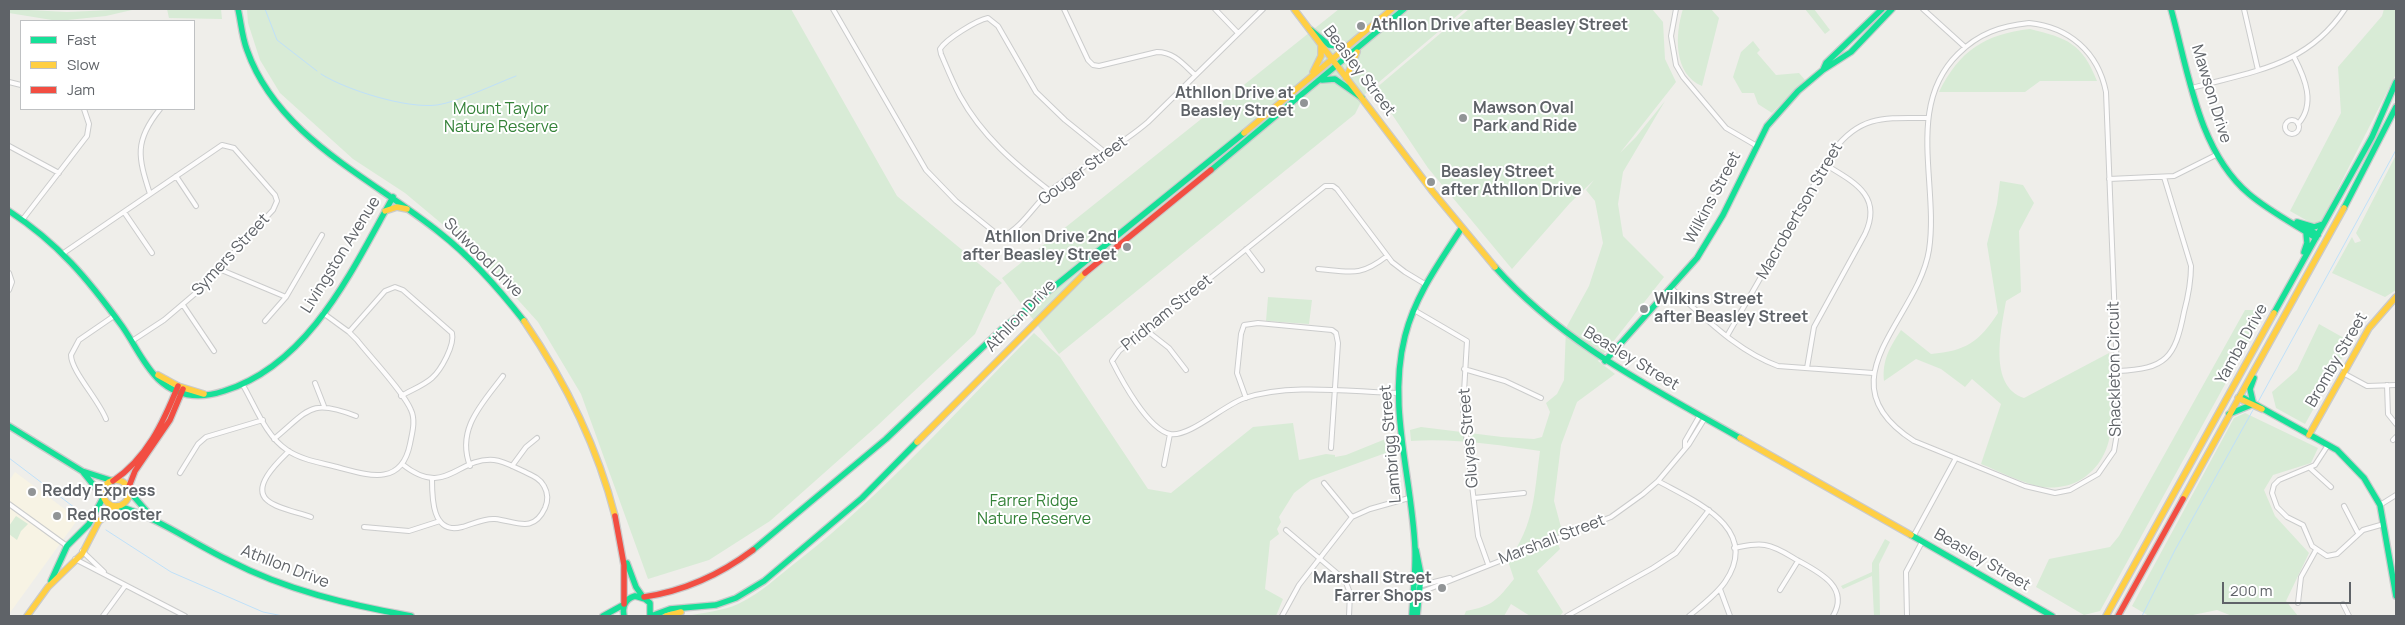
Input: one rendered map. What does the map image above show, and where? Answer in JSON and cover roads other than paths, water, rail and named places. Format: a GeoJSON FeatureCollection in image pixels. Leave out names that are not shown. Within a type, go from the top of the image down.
{"type":"FeatureCollection","features":[{"type":"Feature","properties":{"kind":"main road","name":"Sulwood Drive"},"geometry":{"type":"LineString","coordinates":[[238,9],[242,36],[252,62],[264,85],[283,113],[321,147],[410,209],[442,234],[494,285],[527,325],[552,363],[576,408],[601,467],[624,555],[636,586],[651,606],[651,616]]}},
{"type":"Feature","properties":{"kind":"main road","name":"Beasley Street"},"geometry":{"type":"LineString","coordinates":[[1295,9],[1462,230],[1528,303],[1574,341],[1702,417],[2052,616]]}},
{"type":"Feature","properties":{"kind":"main road","name":"Athllon Drive"},"geometry":{"type":"LineString","coordinates":[[624,604],[632,596],[643,597],[663,594],[700,581],[726,568],[754,550],[886,439],[1009,323],[1308,80],[1392,9]]}},
{"type":"Feature","properties":{"kind":"main road","name":"Athllon Drive"},"geometry":{"type":"LineString","coordinates":[[651,616],[670,609],[720,604],[753,589],[836,522],[862,498],[1076,280],[1321,80],[1404,9]]}},
{"type":"Feature","properties":{"kind":"main road","name":"Wilkins Street"},"geometry":{"type":"LineString","coordinates":[[1605,361],[1696,258],[1723,215],[1767,126],[1781,108],[1822,70],[1826,63],[1882,9]]}},
{"type":"Feature","properties":{"kind":"main road","name":"Wilkins Street"},"geometry":{"type":"LineString","coordinates":[[1822,70],[1829,68],[1854,47],[1892,9]]}},
{"type":"Feature","properties":{"kind":"main road","name":"Mawson Drive"},"geometry":{"type":"LineString","coordinates":[[2171,9],[2201,118],[2216,155],[2228,172],[2249,194],[2306,232],[2317,236]]}},
{"type":"Feature","properties":{"kind":"main road"},"geometry":{"type":"LineString","coordinates":[[1311,30],[1329,45],[1343,48],[1348,46]]}},
{"type":"Feature","properties":{"kind":"main road"},"geometry":{"type":"LineString","coordinates":[[1346,78],[1354,56],[1364,43]]}},
{"type":"Feature","properties":{"kind":"main road"},"geometry":{"type":"LineString","coordinates":[[1308,80],[1321,61],[1323,53],[1321,45]]}},
{"type":"Feature","properties":{"kind":"main road"},"geometry":{"type":"LineString","coordinates":[[1321,80],[1334,79],[1362,98]]}},
{"type":"Feature","properties":{"kind":"main road","name":"Yamba Drive"},"geometry":{"type":"LineString","coordinates":[[2106,616],[2372,136],[2396,82]]}},
{"type":"Feature","properties":{"kind":"main road","name":"Yamba Drive"},"geometry":{"type":"LineString","coordinates":[[2118,616],[2238,396],[2367,166],[2396,107]]}},
{"type":"Feature","properties":{"kind":"main road","name":"Livingston Avenue"},"geometry":{"type":"LineString","coordinates":[[9,211],[65,252],[88,278],[155,376],[166,386],[192,396],[216,395],[244,387],[284,357],[323,313],[393,197]]}},
{"type":"Feature","properties":{"kind":"main road"},"geometry":{"type":"LineString","coordinates":[[384,212],[398,207],[410,209]]}},
{"type":"Feature","properties":{"kind":"main road","name":"Mawson Drive"},"geometry":{"type":"LineString","coordinates":[[2284,217],[2297,222],[2317,236]]}},
{"type":"Feature","properties":{"kind":"main road"},"geometry":{"type":"LineString","coordinates":[[2297,222],[2309,226],[2324,224]]}},
{"type":"Feature","properties":{"kind":"main road","name":"Lambrigg Street"},"geometry":{"type":"LineString","coordinates":[[1412,616],[1418,586],[1398,393],[1403,344],[1414,310],[1426,284],[1462,230]]}},
{"type":"Feature","properties":{"kind":"main road"},"geometry":{"type":"LineString","coordinates":[[2301,265],[2302,256],[2308,243],[2306,232]]}},
{"type":"Feature","properties":{"kind":"main road"},"geometry":{"type":"LineString","coordinates":[[2317,236],[2325,240]]}},
{"type":"Feature","properties":{"kind":"main road","name":"Bromby Street"},"geometry":{"type":"LineString","coordinates":[[2309,435],[2369,328],[2394,301]]}},
{"type":"Feature","properties":{"kind":"main road","name":"Livingston Avenue"},"geometry":{"type":"LineString","coordinates":[[148,364],[179,390],[216,395]]}},
{"type":"Feature","properties":{"kind":"main road"},"geometry":{"type":"LineString","coordinates":[[2252,403],[2250,389],[2257,365]]}},
{"type":"Feature","properties":{"kind":"main road"},"geometry":{"type":"LineString","coordinates":[[2235,384],[2238,396],[2328,445],[2347,458],[2356,468],[2373,492],[2380,506],[2396,596]]}},
{"type":"Feature","properties":{"kind":"main road"},"geometry":{"type":"LineString","coordinates":[[166,386],[173,405]]}},
{"type":"Feature","properties":{"kind":"main road"},"geometry":{"type":"LineString","coordinates":[[27,616],[48,587],[75,559],[80,557],[100,520],[127,500],[128,489],[135,471],[163,432],[179,390]]}},
{"type":"Feature","properties":{"kind":"main road"},"geometry":{"type":"LineString","coordinates":[[48,587],[68,547],[90,524],[103,497],[104,487],[132,466],[156,434],[173,405],[192,396]]}},
{"type":"Feature","properties":{"kind":"main road"},"geometry":{"type":"LineString","coordinates":[[2214,421],[2231,399],[2238,396]]}},
{"type":"Feature","properties":{"kind":"main road"},"geometry":{"type":"LineString","coordinates":[[2229,414],[2252,403]]}},
{"type":"Feature","properties":{"kind":"main road"},"geometry":{"type":"LineString","coordinates":[[9,426],[82,471],[122,482],[128,489]]}},
{"type":"Feature","properties":{"kind":"main road"},"geometry":{"type":"LineString","coordinates":[[82,471],[109,504],[118,506]]}},
{"type":"Feature","properties":{"kind":"main road","name":"Athllon Drive"},"geometry":{"type":"LineString","coordinates":[[128,489],[139,504],[158,522]]}},
{"type":"Feature","properties":{"kind":"main road","name":"Athllon Drive"},"geometry":{"type":"LineString","coordinates":[[118,506],[134,510],[207,550],[276,580],[356,606],[411,616]]}},
{"type":"Feature","properties":{"kind":"main road"},"geometry":{"type":"LineString","coordinates":[[68,547],[79,544],[82,551]]}},
{"type":"Feature","properties":{"kind":"main road"},"geometry":{"type":"LineString","coordinates":[[68,547],[68,558],[75,559]]}},
{"type":"Feature","properties":{"kind":"main road","name":"Sulwood Drive"},"geometry":{"type":"LineString","coordinates":[[624,555],[626,580],[624,616]]}},
{"type":"Feature","properties":{"kind":"main road","name":"Lambrigg Street"},"geometry":{"type":"LineString","coordinates":[[1417,594],[1417,616]]}},
{"type":"Feature","properties":{"kind":"main road"},"geometry":{"type":"LineString","coordinates":[[603,616],[624,604]]}},
{"type":"Feature","properties":{"kind":"main road"},"geometry":{"type":"LineString","coordinates":[[666,616],[684,612],[689,608]]}},
{"type":"Feature","properties":{"kind":"street","name":"Gouger Street"},"geometry":{"type":"LineString","coordinates":[[833,9],[916,154],[940,186],[1002,237],[1022,221],[1050,191],[1142,127],[1263,9]]}},
{"type":"Feature","properties":{"kind":"street"},"geometry":{"type":"LineString","coordinates":[[1064,9],[1088,60],[1093,65],[1100,66],[1157,52],[1166,52],[1174,55],[1195,75]]}},
{"type":"Feature","properties":{"kind":"street"},"geometry":{"type":"LineString","coordinates":[[1215,9],[1238,33]]}},
{"type":"Feature","properties":{"kind":"street"},"geometry":{"type":"LineString","coordinates":[[1676,9],[1670,36],[1676,65],[1683,77],[1726,128],[1757,146]]}},
{"type":"Feature","properties":{"kind":"street"},"geometry":{"type":"LineString","coordinates":[[1923,9],[1965,47]]}},
{"type":"Feature","properties":{"kind":"street"},"geometry":{"type":"LineString","coordinates":[[2244,9],[2258,70]]}},
{"type":"Feature","properties":{"kind":"street"},"geometry":{"type":"LineString","coordinates":[[2192,88],[2258,70],[2294,57],[2330,28],[2345,9]]}},
{"type":"Feature","properties":{"kind":"street"},"geometry":{"type":"LineString","coordinates":[[1050,191],[1006,156],[978,123],[960,96],[941,54],[940,49],[945,43],[976,22],[988,18],[992,20],[998,26],[1036,92],[1106,153]]}},
{"type":"Feature","properties":{"kind":"street","name":"Shackleton Circuit"},"geometry":{"type":"LineString","coordinates":[[2029,23],[2058,29],[2080,42],[2094,61],[2103,79],[2106,92],[2118,372],[2118,438],[2107,463],[2098,474],[2086,483],[2070,490],[2055,493],[2040,491],[1914,441],[1892,424],[1882,413],[1877,401],[1873,373],[1880,351],[1913,293],[1929,252],[1931,211],[1928,118],[1932,94],[1947,66],[1965,47],[1990,31],[2004,26],[2029,23]]}},
{"type":"Feature","properties":{"kind":"street"},"geometry":{"type":"LineString","coordinates":[[2294,57],[2302,73],[2308,97],[2305,117],[2298,124]]}},
{"type":"Feature","properties":{"kind":"street"},"geometry":{"type":"LineString","coordinates":[[23,220],[88,133],[88,120],[84,110]]}},
{"type":"Feature","properties":{"kind":"street"},"geometry":{"type":"LineString","coordinates":[[150,194],[140,166],[140,148],[146,129],[159,110]]}},
{"type":"Feature","properties":{"kind":"street","name":"Macrobertson Street"},"geometry":{"type":"LineString","coordinates":[[1728,336],[1844,137],[1868,121],[1882,118],[1928,118]]}},
{"type":"Feature","properties":{"kind":"street","name":"Symers Street"},"geometry":{"type":"LineString","coordinates":[[65,252],[218,147],[226,145],[234,148],[275,194],[277,201],[273,210],[219,269],[183,305],[132,342]]}},
{"type":"Feature","properties":{"kind":"street"},"geometry":{"type":"LineString","coordinates":[[9,146],[59,173]]}},
{"type":"Feature","properties":{"kind":"street"},"geometry":{"type":"LineString","coordinates":[[2109,178],[2164,177],[2181,174],[2216,155]]}},
{"type":"Feature","properties":{"kind":"street"},"geometry":{"type":"LineString","coordinates":[[1807,368],[1814,328],[1865,234],[1871,218],[1864,192],[1856,183],[1826,165]]}},
{"type":"Feature","properties":{"kind":"street"},"geometry":{"type":"LineString","coordinates":[[176,176],[196,206]]}},
{"type":"Feature","properties":{"kind":"street"},"geometry":{"type":"LineString","coordinates":[[2118,372],[2133,371],[2157,364],[2171,354],[2179,338],[2191,278],[2191,266],[2164,177]]}},
{"type":"Feature","properties":{"kind":"street","name":"Pridham Street"},"geometry":{"type":"LineString","coordinates":[[1170,434],[1150,422],[1112,361],[1116,355],[1146,330],[1320,190],[1330,186],[1337,189],[1387,256],[1404,272],[1426,284]]}},
{"type":"Feature","properties":{"kind":"street"},"geometry":{"type":"LineString","coordinates":[[124,212],[152,253]]}},
{"type":"Feature","properties":{"kind":"street"},"geometry":{"type":"LineString","coordinates":[[265,321],[286,296],[322,236]]}},
{"type":"Feature","properties":{"kind":"street"},"geometry":{"type":"LineString","coordinates":[[1246,249],[1262,270]]}},
{"type":"Feature","properties":{"kind":"street"},"geometry":{"type":"LineString","coordinates":[[1318,269],[1362,272],[1387,256]]}},
{"type":"Feature","properties":{"kind":"street"},"geometry":{"type":"LineString","coordinates":[[219,269],[286,296]]}},
{"type":"Feature","properties":{"kind":"street"},"geometry":{"type":"LineString","coordinates":[[9,273],[12,282],[9,290]]}},
{"type":"Feature","properties":{"kind":"street"},"geometry":{"type":"LineString","coordinates":[[349,332],[385,291],[395,287],[403,290],[452,333],[452,345],[435,375],[427,382],[401,396]]}},
{"type":"Feature","properties":{"kind":"street"},"geometry":{"type":"LineString","coordinates":[[1671,288],[1740,346],[1764,361],[1778,366],[1873,373]]}},
{"type":"Feature","properties":{"kind":"street"},"geometry":{"type":"LineString","coordinates":[[183,305],[214,351]]}},
{"type":"Feature","properties":{"kind":"street","name":"Gluyas Street"},"geometry":{"type":"LineString","coordinates":[[1414,310],[1467,341],[1463,409],[1478,536],[1488,564]]}},
{"type":"Feature","properties":{"kind":"street"},"geometry":{"type":"LineString","coordinates":[[244,387],[274,439],[289,451],[308,460],[373,476],[387,475],[402,464],[408,453],[414,425],[411,410],[349,332],[323,313]]}},
{"type":"Feature","properties":{"kind":"street"},"geometry":{"type":"LineString","coordinates":[[106,419],[101,406],[73,365],[71,355],[79,340],[114,316]]}},
{"type":"Feature","properties":{"kind":"street"},"geometry":{"type":"LineString","coordinates":[[1246,398],[1238,373],[1241,330],[1250,323],[1326,328],[1336,333],[1336,392],[1331,448]]}},
{"type":"Feature","properties":{"kind":"street"},"geometry":{"type":"LineString","coordinates":[[1146,330],[1169,348],[1186,370]]}},
{"type":"Feature","properties":{"kind":"street"},"geometry":{"type":"LineString","coordinates":[[1464,369],[1505,381],[1541,398]]}},
{"type":"Feature","properties":{"kind":"street"},"geometry":{"type":"LineString","coordinates":[[2343,373],[2367,386],[2396,385]]}},
{"type":"Feature","properties":{"kind":"street"},"geometry":{"type":"LineString","coordinates":[[470,466],[465,447],[468,432],[480,407],[503,376]]}},
{"type":"Feature","properties":{"kind":"street"},"geometry":{"type":"LineString","coordinates":[[315,383],[324,406]]}},
{"type":"Feature","properties":{"kind":"street"},"geometry":{"type":"LineString","coordinates":[[2387,386],[2388,414],[2396,424]]}},
{"type":"Feature","properties":{"kind":"street"},"geometry":{"type":"LineString","coordinates":[[1164,465],[1170,434],[1177,435],[1184,432],[1246,398],[1279,391],[1398,393]]}},
{"type":"Feature","properties":{"kind":"street"},"geometry":{"type":"LineString","coordinates":[[274,439],[310,410],[324,406],[356,416]]}},
{"type":"Feature","properties":{"kind":"street","name":"Marshall Street"},"geometry":{"type":"LineString","coordinates":[[1418,586],[1452,578],[1535,548],[1611,516],[1658,481],[1685,447],[1685,441],[1702,417]]}},
{"type":"Feature","properties":{"kind":"street"},"geometry":{"type":"LineString","coordinates":[[180,473],[198,444],[206,437],[263,420]]}},
{"type":"Feature","properties":{"kind":"street"},"geometry":{"type":"LineString","coordinates":[[512,466],[526,447],[537,438]]}},
{"type":"Feature","properties":{"kind":"street"},"geometry":{"type":"LineString","coordinates":[[2328,445],[2318,461],[2310,468],[2279,480],[2274,485],[2272,493],[2281,513],[2303,525],[2312,546],[2327,556],[2337,554],[2358,533],[2384,524]]}},
{"type":"Feature","properties":{"kind":"street"},"geometry":{"type":"LineString","coordinates":[[289,451],[271,468],[263,488],[264,495],[271,502],[311,517]]}},
{"type":"Feature","properties":{"kind":"street"},"geometry":{"type":"LineString","coordinates":[[1913,537],[1956,458]]}},
{"type":"Feature","properties":{"kind":"street"},"geometry":{"type":"LineString","coordinates":[[402,464],[414,474],[432,478],[494,460],[537,478],[544,484],[547,496],[546,503],[537,520],[523,524],[501,520],[485,520],[454,528],[449,527],[440,521],[433,504],[432,478]]}},
{"type":"Feature","properties":{"kind":"street"},"geometry":{"type":"LineString","coordinates":[[2310,468],[2331,487]]}},
{"type":"Feature","properties":{"kind":"street"},"geometry":{"type":"LineString","coordinates":[[1658,481],[1718,516],[1727,527],[1734,548],[1734,564],[1730,574],[1720,589],[1689,616]]}},
{"type":"Feature","properties":{"kind":"street"},"geometry":{"type":"LineString","coordinates":[[1324,483],[1352,517]]}},
{"type":"Feature","properties":{"kind":"street"},"geometry":{"type":"LineString","coordinates":[[1474,498],[1524,493]]}},
{"type":"Feature","properties":{"kind":"street"},"geometry":{"type":"LineString","coordinates":[[2380,506],[2396,495]]}},
{"type":"Feature","properties":{"kind":"street"},"geometry":{"type":"LineString","coordinates":[[1282,616],[1298,585],[1352,517],[1370,509],[1410,498]]}},
{"type":"Feature","properties":{"kind":"street"},"geometry":{"type":"LineString","coordinates":[[9,504],[68,547]]}},
{"type":"Feature","properties":{"kind":"street"},"geometry":{"type":"LineString","coordinates":[[2344,506],[2358,533]]}},
{"type":"Feature","properties":{"kind":"street"},"geometry":{"type":"LineString","coordinates":[[1567,616],[1676,553],[1709,510]]}},
{"type":"Feature","properties":{"kind":"street"},"geometry":{"type":"LineString","coordinates":[[364,527],[409,531],[440,521]]}},
{"type":"Feature","properties":{"kind":"street"},"geometry":{"type":"LineString","coordinates":[[1286,530],[1345,580],[1350,593],[1349,616]]}},
{"type":"Feature","properties":{"kind":"street"},"geometry":{"type":"LineString","coordinates":[[1907,616],[1906,572],[1922,542]]}},
{"type":"Feature","properties":{"kind":"street"},"geometry":{"type":"LineString","coordinates":[[1734,548],[1766,545],[1824,575],[1835,588],[1838,603],[1833,616]]}},
{"type":"Feature","properties":{"kind":"street"},"geometry":{"type":"LineString","coordinates":[[2298,603],[2301,577],[2316,550]]}},
{"type":"Feature","properties":{"kind":"street"},"geometry":{"type":"LineString","coordinates":[[82,551],[108,576]]}},
{"type":"Feature","properties":{"kind":"street"},"geometry":{"type":"LineString","coordinates":[[75,559],[185,616]]}},
{"type":"Feature","properties":{"kind":"street"},"geometry":{"type":"LineString","coordinates":[[1780,590],[1798,560]]}},
{"type":"Feature","properties":{"kind":"street","name":"Marshall Street"},"geometry":{"type":"LineString","coordinates":[[1417,594],[1442,585],[1452,578]]}},
{"type":"Feature","properties":{"kind":"street"},"geometry":{"type":"LineString","coordinates":[[103,616],[124,586]]}},
{"type":"Feature","properties":{"kind":"street"},"geometry":{"type":"LineString","coordinates":[[1720,589],[1730,616]]}},
{"type":"Feature","properties":{"kind":"street"},"geometry":{"type":"LineString","coordinates":[[2343,604],[2349,616]]}},
{"type":"Feature","properties":{"kind":"street"},"geometry":{"type":"LineString","coordinates":[[172,616],[175,610]]}},
{"type":"Feature","properties":{"kind":"waterway"},"geometry":{"type":"LineString","coordinates":[[265,9],[277,40],[317,71]]}},
{"type":"Feature","properties":{"kind":"waterway"},"geometry":{"type":"LineString","coordinates":[[321,74],[345,86],[377,97],[424,105],[446,103],[516,76]]}},
{"type":"Feature","properties":{"kind":"waterway"},"geometry":{"type":"LineString","coordinates":[[2258,402],[2396,150]]}},
{"type":"Feature","properties":{"kind":"waterway"},"geometry":{"type":"LineString","coordinates":[[2142,616],[2175,550],[2253,410]]}},
{"type":"Feature","properties":{"kind":"waterway"},"geometry":{"type":"LineString","coordinates":[[9,458],[83,514]]}},
{"type":"Feature","properties":{"kind":"waterway"},"geometry":{"type":"LineString","coordinates":[[106,530],[171,572],[263,612],[283,616]]}},
{"type":"Feature","properties":{"kind":"place","name":"Athllon Drive after Beasley Street"},"geometry":{"type":"Point","coordinates":[1361,26]}},
{"type":"Feature","properties":{"kind":"place","name":"Athllon Drive at Beasley Street"},"geometry":{"type":"Point","coordinates":[1304,103]}},
{"type":"Feature","properties":{"kind":"place","name":"Mawson Oval Park and Ride"},"geometry":{"type":"Point","coordinates":[1463,118]}},
{"type":"Feature","properties":{"kind":"place","name":"Beasley Street after Athllon Drive"},"geometry":{"type":"Point","coordinates":[1431,182]}},
{"type":"Feature","properties":{"kind":"place","name":"Athllon Drive 2nd after Beasley Street"},"geometry":{"type":"Point","coordinates":[1127,247]}},
{"type":"Feature","properties":{"kind":"place","name":"Wilkins Street after Beasley Street"},"geometry":{"type":"Point","coordinates":[1644,309]}},
{"type":"Feature","properties":{"kind":"place","name":"Reddy Express"},"geometry":{"type":"Point","coordinates":[32,492]}},
{"type":"Feature","properties":{"kind":"place","name":"Red Rooster"},"geometry":{"type":"Point","coordinates":[57,516]}},
{"type":"Feature","properties":{"kind":"place","name":"Marshall Street Farrer Shops"},"geometry":{"type":"Point","coordinates":[1442,588]}},
{"type":"Feature","properties":{"kind":"park label","name":"Mount Taylor Nature Reserve"},"geometry":{"type":"Point","coordinates":[501,119]}},
{"type":"Feature","properties":{"kind":"park label","name":"Farrer Ridge Nature Reserve"},"geometry":{"type":"Point","coordinates":[1034,511]}}]}
